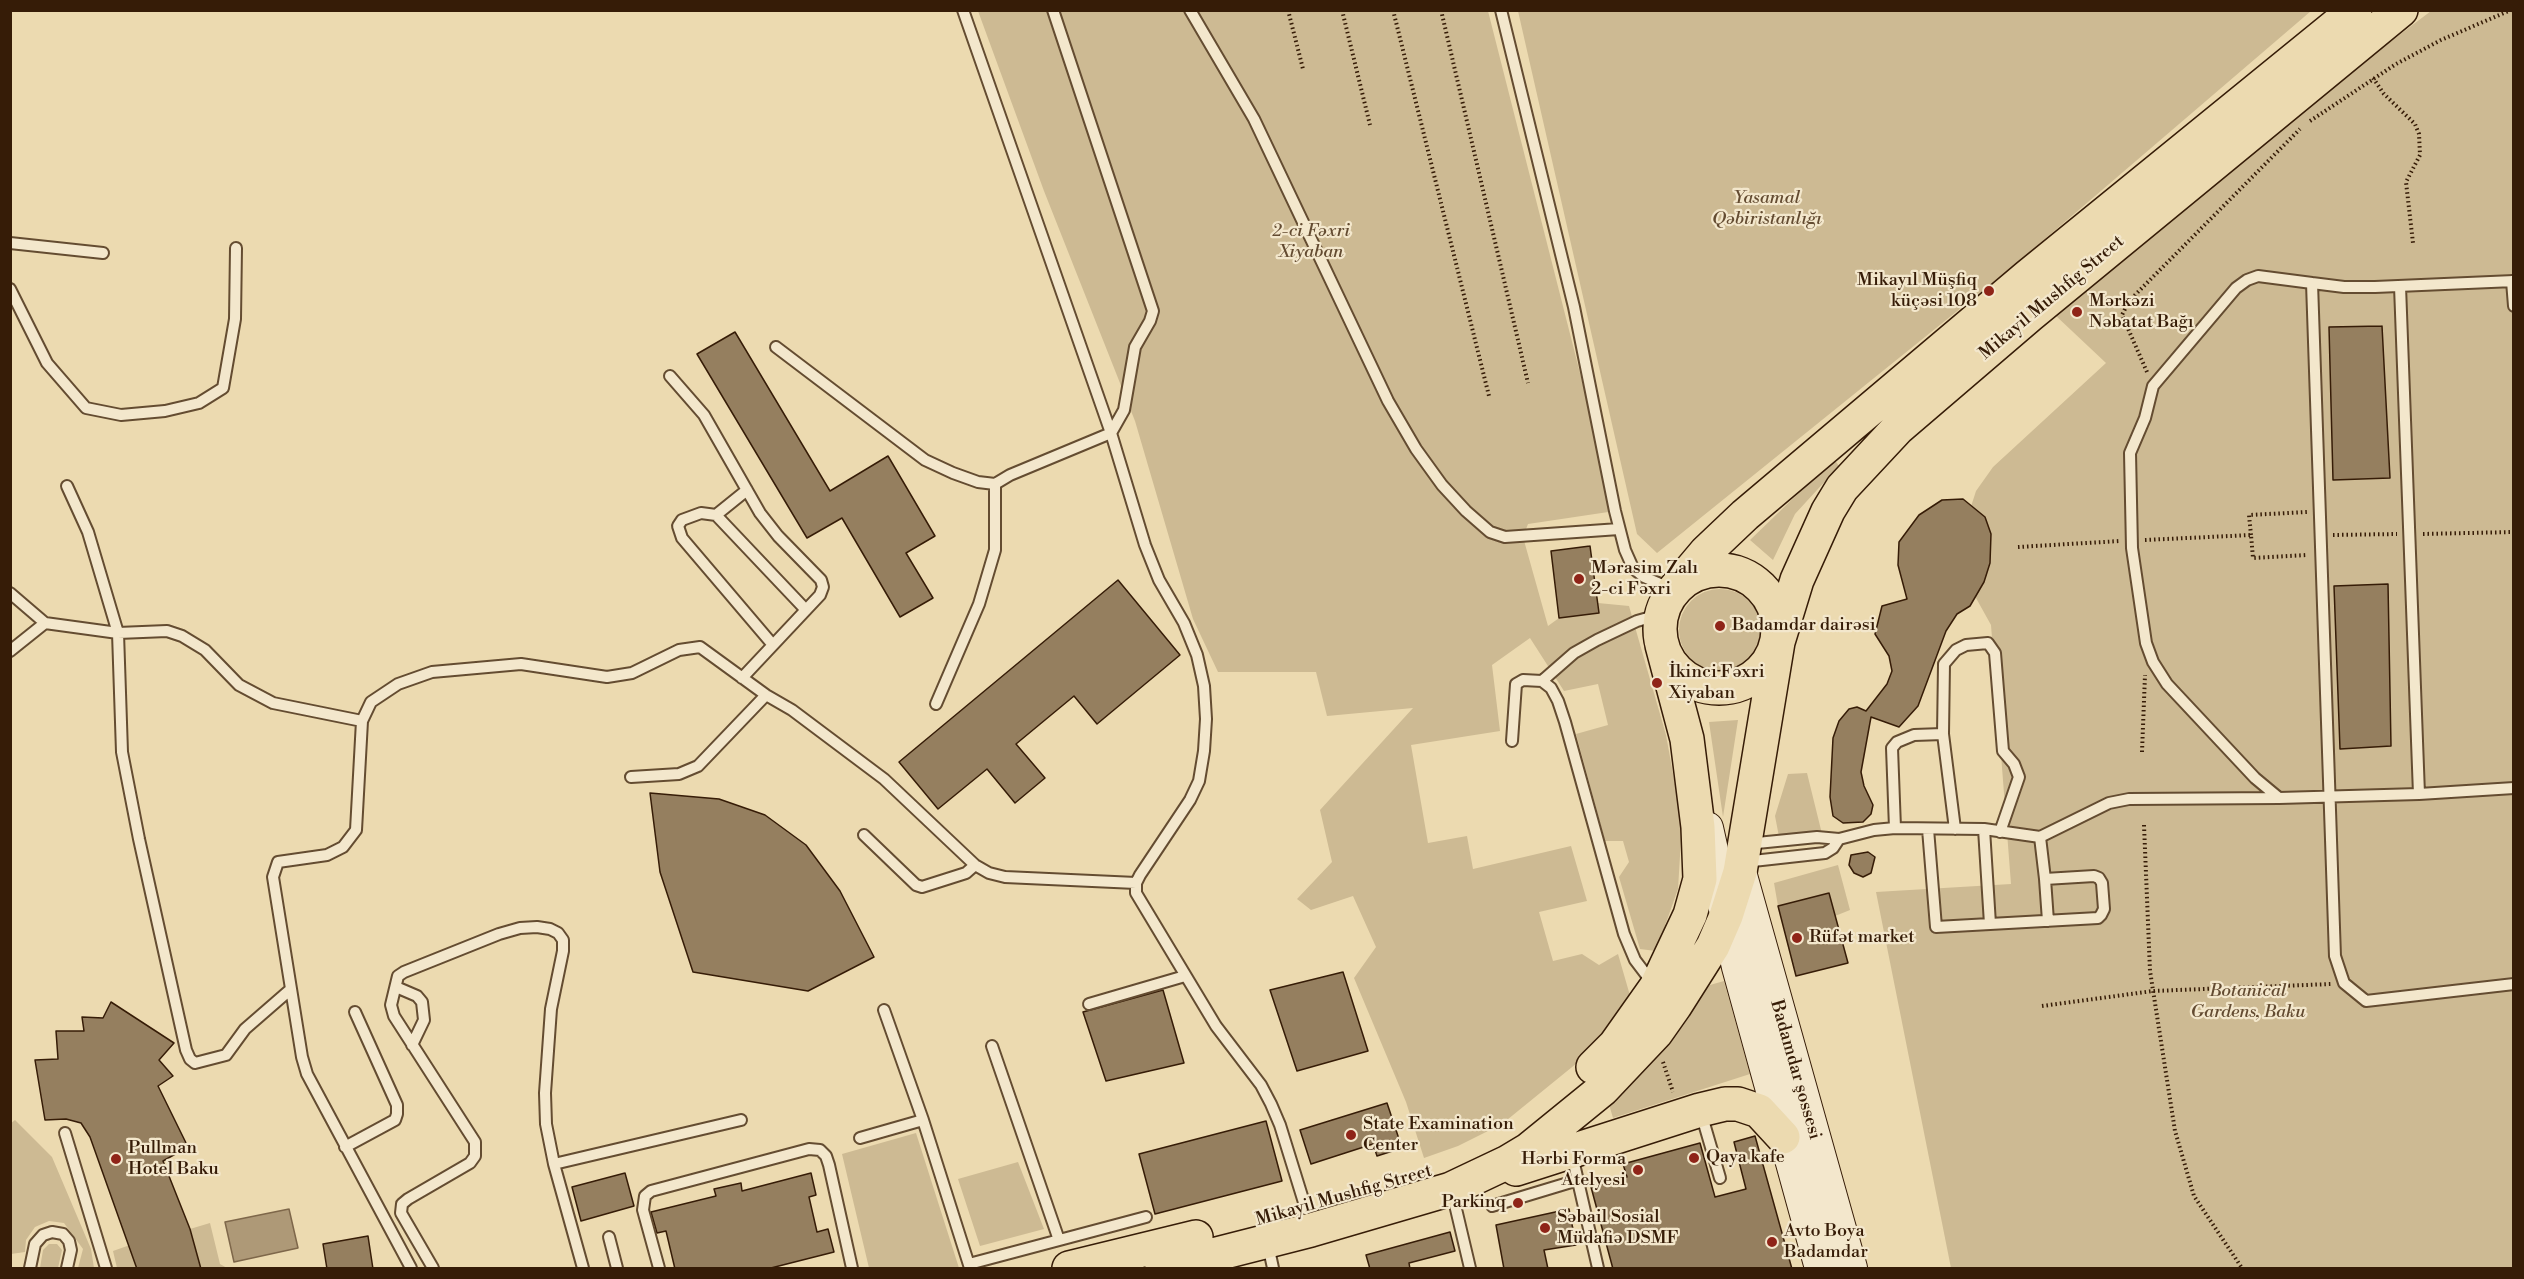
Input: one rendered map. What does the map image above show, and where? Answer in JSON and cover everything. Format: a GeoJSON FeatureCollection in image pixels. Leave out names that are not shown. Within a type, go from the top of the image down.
{"type":"FeatureCollection","features":[{"type":"Feature","properties":{"kind":"main road","name":"Mikayil Mushfig Street"},"geometry":{"type":"LineString","coordinates":[[1064,1254],[1306,1209],[1429,1172],[1468,1158],[1500,1142],[1587,1073],[1615,1045],[1656,987],[1690,915],[1700,879],[1698,827],[1687,739],[1666,616],[1706,552],[1745,515],[2028,276],[2355,10]]}},
{"type":"Feature","properties":{"kind":"main road","name":"Mikayil Mushfig Street"},"geometry":{"type":"LineString","coordinates":[[1162,1269],[1270,1255],[1451,1189],[1528,1150],[1603,1089],[1656,1033],[1713,946],[1726,916],[1742,859],[1778,642],[1797,580],[1828,511],[1842,488],[1898,428],[2039,307],[2401,10]]}},
{"type":"Feature","properties":{"kind":"main road"},"geometry":{"type":"LineString","coordinates":[[1727,569],[1746,575],[1762,587],[1773,603],[1779,622],[1778,642],[1770,660],[1757,674],[1740,684],[1721,688],[1701,686],[1684,677],[1670,663],[1666,616],[1689,577],[1708,570],[1727,569]]}},
{"type":"Feature","properties":{"kind":"main road","name":"Badamdar şossesi"},"geometry":{"type":"LineString","coordinates":[[1687,739],[1726,916],[1783,1137],[1821,1269]]}},
{"type":"Feature","properties":{"kind":"main road","name":"Badamdar şossesi"},"geometry":{"type":"LineString","coordinates":[[1742,859],[1851,1269]]}},
{"type":"Feature","properties":{"kind":"main road"},"geometry":{"type":"LineString","coordinates":[[1451,1189],[1574,1166],[1687,1104],[1749,1106],[1767,1118],[1783,1137]]}},
{"type":"Feature","properties":{"kind":"lane"},"geometry":{"type":"LineString","coordinates":[[963,10],[1111,433],[1146,545],[1159,580],[1184,623],[1197,655],[1204,686],[1206,719],[1199,781],[1190,800],[1136,883],[1138,899],[1216,1026],[1261,1085],[1280,1125],[1306,1209]]}},
{"type":"Feature","properties":{"kind":"lane"},"geometry":{"type":"LineString","coordinates":[[776,347],[925,460],[978,482],[995,484],[1010,475],[1111,433],[1124,410],[1135,347],[1153,311],[1053,10]]}},
{"type":"Feature","properties":{"kind":"lane"},"geometry":{"type":"LineString","coordinates":[[1190,10],[1254,119],[1388,401],[1416,449],[1443,485],[1466,511],[1490,532],[1505,537],[1619,528]]}},
{"type":"Feature","properties":{"kind":"lane"},"geometry":{"type":"LineString","coordinates":[[1501,10],[1574,307],[1619,528],[1625,550],[1634,568],[1650,581],[1666,616],[1637,621],[1597,640],[1574,654],[1542,681]]}},
{"type":"Feature","properties":{"kind":"lane"},"geometry":{"type":"LineString","coordinates":[[10,243],[103,253]]}},
{"type":"Feature","properties":{"kind":"lane"},"geometry":{"type":"LineString","coordinates":[[10,289],[47,363],[86,408],[121,415],[165,411],[199,403],[223,388],[235,319],[236,248]]}},
{"type":"Feature","properties":{"kind":"lane"},"geometry":{"type":"LineString","coordinates":[[2279,798],[2255,778],[2167,684],[2152,662],[2146,643],[2132,541],[2130,453],[2145,418],[2153,386],[2236,288],[2247,279],[2258,276],[2344,287],[2513,281],[2514,306]]}},
{"type":"Feature","properties":{"kind":"lane"},"geometry":{"type":"LineString","coordinates":[[2312,282],[2335,956],[2344,983],[2366,1001],[2514,984]]}},
{"type":"Feature","properties":{"kind":"lane"},"geometry":{"type":"LineString","coordinates":[[2400,286],[2419,794]]}},
{"type":"Feature","properties":{"kind":"lane"},"geometry":{"type":"LineString","coordinates":[[670,376],[704,415],[760,513],[778,536],[821,580],[820,595],[742,678]]}},
{"type":"Feature","properties":{"kind":"lane"},"geometry":{"type":"LineString","coordinates":[[936,704],[979,604],[995,550],[995,484]]}},
{"type":"Feature","properties":{"kind":"lane"},"geometry":{"type":"LineString","coordinates":[[67,486],[88,532],[118,633],[122,752],[139,839],[186,1050],[190,1059],[195,1063],[226,1055],[245,1029],[291,988]]}},
{"type":"Feature","properties":{"kind":"lane"},"geometry":{"type":"LineString","coordinates":[[747,490],[716,514],[701,513],[686,517],[678,526],[679,533],[772,645]]}},
{"type":"Feature","properties":{"kind":"lane"},"geometry":{"type":"LineString","coordinates":[[716,514],[806,610]]}},
{"type":"Feature","properties":{"kind":"lane"},"geometry":{"type":"LineString","coordinates":[[10,593],[45,623],[118,633],[167,631],[182,636],[205,650],[239,685],[273,703],[362,721]]}},
{"type":"Feature","properties":{"kind":"lane"},"geometry":{"type":"LineString","coordinates":[[10,651],[45,623]]}},
{"type":"Feature","properties":{"kind":"lane"},"geometry":{"type":"LineString","coordinates":[[1955,829],[1943,734],[1944,664],[1956,650],[1966,645],[1988,643],[1995,653],[2003,751],[2014,764],[2019,777],[2000,831]]}},
{"type":"Feature","properties":{"kind":"lane"},"geometry":{"type":"LineString","coordinates":[[411,1269],[307,1074],[302,1057],[273,877],[278,862],[327,855],[343,847],[356,830],[362,721],[371,702],[398,684],[432,672],[521,664],[607,676],[632,673],[679,650],[700,647],[766,695],[792,710],[884,779],[975,865],[989,873],[1005,877],[1136,883]]}},
{"type":"Feature","properties":{"kind":"lane"},"geometry":{"type":"LineString","coordinates":[[1512,741],[1516,684],[1523,680],[1542,681],[1555,694],[1565,722],[1624,934],[1635,960],[1656,987]]}},
{"type":"Feature","properties":{"kind":"lane"},"geometry":{"type":"LineString","coordinates":[[631,777],[679,774],[698,766],[766,695]]}},
{"type":"Feature","properties":{"kind":"lane"},"geometry":{"type":"LineString","coordinates":[[1895,828],[1892,748],[1897,742],[1914,735],[1943,734]]}},
{"type":"Feature","properties":{"kind":"lane"},"geometry":{"type":"LineString","coordinates":[[1742,859],[1817,837],[1839,839],[1874,830],[1895,828],[1984,829],[2040,837],[2109,803],[2129,799],[2419,794],[2514,788]]}},
{"type":"Feature","properties":{"kind":"lane"},"geometry":{"type":"LineString","coordinates":[[1928,828],[1936,927],[2098,918],[2104,909],[2102,883],[2099,878],[2094,876],[2046,879]]}},
{"type":"Feature","properties":{"kind":"lane"},"geometry":{"type":"LineString","coordinates":[[1984,829],[1990,924]]}},
{"type":"Feature","properties":{"kind":"lane"},"geometry":{"type":"LineString","coordinates":[[864,835],[916,885],[921,887],[966,873],[975,865]]}},
{"type":"Feature","properties":{"kind":"lane"},"geometry":{"type":"LineString","coordinates":[[2040,837],[2046,879],[2048,921]]}},
{"type":"Feature","properties":{"kind":"lane"},"geometry":{"type":"LineString","coordinates":[[1742,859],[1825,853],[1833,848],[1839,839]]}},
{"type":"Feature","properties":{"kind":"lane"},"geometry":{"type":"LineString","coordinates":[[433,1269],[401,1213],[402,1204],[470,1163],[475,1156],[475,1142],[394,1017],[391,1005],[398,976],[499,934],[520,928],[537,927],[558,933],[562,940],[563,951],[551,1009],[545,1093],[546,1124],[554,1164],[582,1269]]}},
{"type":"Feature","properties":{"kind":"lane"},"geometry":{"type":"LineString","coordinates":[[1089,1004],[1185,976]]}},
{"type":"Feature","properties":{"kind":"lane"},"geometry":{"type":"LineString","coordinates":[[396,987],[417,996],[422,1002],[424,1020],[412,1045]]}},
{"type":"Feature","properties":{"kind":"lane"},"geometry":{"type":"LineString","coordinates":[[884,1010],[923,1120],[969,1266],[1064,1254],[1146,1217]]}},
{"type":"Feature","properties":{"kind":"lane"},"geometry":{"type":"LineString","coordinates":[[345,1147],[395,1120],[397,1114],[397,1105],[355,1012]]}},
{"type":"Feature","properties":{"kind":"lane"},"geometry":{"type":"LineString","coordinates":[[992,1046],[1064,1254]]}},
{"type":"Feature","properties":{"kind":"lane"},"geometry":{"type":"LineString","coordinates":[[1687,1104],[1720,1178]]}},
{"type":"Feature","properties":{"kind":"lane"},"geometry":{"type":"LineString","coordinates":[[554,1164],[741,1120]]}},
{"type":"Feature","properties":{"kind":"lane"},"geometry":{"type":"LineString","coordinates":[[860,1138],[923,1120]]}},
{"type":"Feature","properties":{"kind":"lane"},"geometry":{"type":"LineString","coordinates":[[65,1133],[106,1269]]}},
{"type":"Feature","properties":{"kind":"lane"},"geometry":{"type":"LineString","coordinates":[[659,1269],[644,1210],[645,1196],[651,1191],[808,1149],[820,1150],[830,1165],[852,1269]]}},
{"type":"Feature","properties":{"kind":"lane"},"geometry":{"type":"LineString","coordinates":[[1492,1206],[1574,1166],[1598,1269]]}},
{"type":"Feature","properties":{"kind":"lane"},"geometry":{"type":"LineString","coordinates":[[1451,1189],[1470,1269]]}},
{"type":"Feature","properties":{"kind":"lane"},"geometry":{"type":"LineString","coordinates":[[30,1269],[35,1244],[43,1235],[52,1233],[63,1234],[69,1241],[71,1250],[67,1269]]}},
{"type":"Feature","properties":{"kind":"lane"},"geometry":{"type":"LineString","coordinates":[[609,1237],[617,1269]]}},
{"type":"Feature","properties":{"kind":"path"},"geometry":{"type":"LineString","coordinates":[[1288,10],[1303,69]]}},
{"type":"Feature","properties":{"kind":"path"},"geometry":{"type":"LineString","coordinates":[[1342,10],[1370,125]]}},
{"type":"Feature","properties":{"kind":"path"},"geometry":{"type":"LineString","coordinates":[[1393,10],[1490,396]]}},
{"type":"Feature","properties":{"kind":"path"},"geometry":{"type":"LineString","coordinates":[[1441,10],[1528,383]]}},
{"type":"Feature","properties":{"kind":"path"},"geometry":{"type":"LineString","coordinates":[[2153,386],[2122,315],[2129,301],[2304,125],[2373,78],[2441,40],[2511,10]]}},
{"type":"Feature","properties":{"kind":"path"},"geometry":{"type":"LineString","coordinates":[[2373,78],[2384,94],[2415,124],[2419,134],[2420,154],[2406,182],[2413,243]]}},
{"type":"Feature","properties":{"kind":"path"},"geometry":{"type":"LineString","coordinates":[[2319,511],[2249,515],[2253,558],[2321,555]]}},
{"type":"Feature","properties":{"kind":"path"},"geometry":{"type":"LineString","coordinates":[[2019,547],[2251,535]]}},
{"type":"Feature","properties":{"kind":"path"},"geometry":{"type":"LineString","coordinates":[[2142,752],[2146,643]]}},
{"type":"Feature","properties":{"kind":"path"},"geometry":{"type":"LineString","coordinates":[[2144,825],[2150,971],[2175,1131],[2194,1196],[2242,1269]]}},
{"type":"Feature","properties":{"kind":"path"},"geometry":{"type":"LineString","coordinates":[[2042,1006],[2153,991],[2344,983]]}},
{"type":"Feature","properties":{"kind":"path"},"geometry":{"type":"LineString","coordinates":[[1662,1057],[1687,1104]]}},
{"type":"Feature","properties":{"kind":"green space","name":"Yasamal Qəbiristanlığı"},"geometry":{"type":"Polygon","coordinates":[[[1518,10],[2311,11],[2018,262],[1657,553],[1637,534],[1518,10]]]}},
{"type":"Feature","properties":{"kind":"green space","name":"2-ci Fəxri Xiyaban"},"geometry":{"type":"Polygon","coordinates":[[[978,11],[1488,11],[1615,511],[1528,524],[1523,537],[1548,626],[1559,618],[1598,603],[1629,606],[1666,735],[1682,823],[1678,889],[1656,951],[1640,949],[1619,877],[1629,862],[1623,841],[1605,841],[1576,734],[1608,725],[1598,684],[1564,691],[1530,638],[1492,665],[1500,731],[1411,745],[1428,843],[1467,836],[1473,869],[1571,846],[1587,901],[1539,912],[1553,961],[1582,954],[1599,965],[1618,954],[1631,999],[1617,1021],[1577,1063],[1502,1124],[1458,1146],[1424,1158],[1406,1102],[1354,978],[1376,947],[1353,896],[1311,910],[1297,899],[1332,862],[1320,810],[1413,708],[1327,716],[1316,672],[1218,672],[1193,619],[1135,421],[1044,191],[978,11]]]}},
{"type":"Feature","properties":{"kind":"green space","name":"Botanical Gardens, Baku"},"geometry":{"type":"Polygon","coordinates":[[[2431,11],[2513,11],[2513,1268],[1951,1268],[1876,892],[2011,884],[1991,625],[1976,598],[1966,563],[1965,525],[1976,491],[1993,467],[2106,363],[2055,315],[2295,114],[2431,11]]]}},
{"type":"Feature","properties":{"kind":"green space"},"geometry":{"type":"Polygon","coordinates":[[[1834,459],[1839,466],[1795,514],[1773,560],[1750,540],[1834,459]]]}},
{"type":"Feature","properties":{"kind":"green space","name":"Badamdar dairəsi"},"geometry":{"type":"Polygon","coordinates":[[[1720,589],[1743,596],[1749,601],[1754,607],[1761,630],[1754,653],[1749,659],[1743,664],[1720,671],[1697,664],[1691,659],[1686,653],[1679,630],[1686,607],[1691,601],[1697,596],[1720,589]]]}},
{"type":"Feature","properties":{"kind":"green space"},"geometry":{"type":"Polygon","coordinates":[[[1738,720],[1723,817],[1709,722],[1738,720]]]}},
{"type":"Feature","properties":{"kind":"green space"},"geometry":{"type":"Polygon","coordinates":[[[1807,773],[1823,838],[1781,847],[1775,816],[1788,774],[1807,773]]]}},
{"type":"Feature","properties":{"kind":"green space"},"geometry":{"type":"Polygon","coordinates":[[[1838,865],[1850,910],[1835,916],[1829,893],[1778,906],[1774,883],[1838,865]]]}},
{"type":"Feature","properties":{"kind":"green space"},"geometry":{"type":"Polygon","coordinates":[[[1724,981],[1750,1074],[1613,1118],[1608,1101],[1659,1047],[1710,985],[1724,981]]]}},
{"type":"Feature","properties":{"kind":"green space"},"geometry":{"type":"Polygon","coordinates":[[[15,1120],[52,1157],[91,1249],[94,1268],[78,1268],[83,1249],[64,1223],[49,1221],[35,1227],[26,1240],[25,1252],[11,1254],[10,1124],[15,1120]]]}},
{"type":"Feature","properties":{"kind":"green space"},"geometry":{"type":"Polygon","coordinates":[[[916,1133],[959,1268],[869,1268],[842,1154],[916,1133]]]}},
{"type":"Feature","properties":{"kind":"green space"},"geometry":{"type":"Polygon","coordinates":[[[1018,1162],[1044,1229],[980,1246],[958,1179],[1018,1162]]]}},
{"type":"Feature","properties":{"kind":"green space"},"geometry":{"type":"Polygon","coordinates":[[[210,1223],[220,1264],[227,1268],[201,1268],[190,1229],[210,1223]]]}},
{"type":"Feature","properties":{"kind":"green space"},"geometry":{"type":"Polygon","coordinates":[[[49,1244],[57,1244],[62,1250],[58,1268],[40,1268],[43,1250],[49,1244]]]}},
{"type":"Feature","properties":{"kind":"green space"},"geometry":{"type":"Polygon","coordinates":[[[130,1245],[137,1268],[117,1268],[113,1251],[130,1245]]]}},
{"type":"Feature","properties":{"kind":"shaded area"},"geometry":{"type":"Polygon","coordinates":[[[289,1209],[298,1248],[234,1262],[225,1222],[289,1209]]]}},
{"type":"Feature","properties":{"kind":"building"},"geometry":{"type":"Polygon","coordinates":[[[2382,326],[2390,478],[2333,480],[2329,327],[2382,326]]]}},
{"type":"Feature","properties":{"kind":"building"},"geometry":{"type":"Polygon","coordinates":[[[735,332],[830,491],[888,456],[935,536],[906,553],[933,598],[900,617],[842,518],[807,538],[697,354],[735,332]]]}},
{"type":"Feature","properties":{"kind":"building"},"geometry":{"type":"Polygon","coordinates":[[[1963,499],[1985,517],[1991,534],[1990,563],[1984,582],[1970,606],[1957,614],[1946,631],[1918,706],[1899,727],[1871,717],[1861,772],[1864,786],[1873,805],[1871,814],[1863,822],[1843,823],[1833,816],[1830,797],[1833,738],[1839,721],[1849,709],[1857,707],[1866,711],[1887,684],[1892,671],[1889,656],[1875,634],[1882,606],[1907,599],[1898,565],[1899,542],[1919,515],[1942,500],[1963,499]]]}},
{"type":"Feature","properties":{"kind":"building"},"geometry":{"type":"Polygon","coordinates":[[[1590,546],[1599,613],[1559,618],[1551,551],[1590,546]]]}},
{"type":"Feature","properties":{"kind":"building"},"geometry":{"type":"Polygon","coordinates":[[[1118,580],[1180,655],[1097,724],[1074,696],[1016,744],[1045,778],[1015,803],[987,769],[938,809],[899,762],[1118,580]]]}},
{"type":"Feature","properties":{"kind":"building"},"geometry":{"type":"Polygon","coordinates":[[[2388,584],[2391,746],[2340,749],[2334,586],[2388,584]]]}},
{"type":"Feature","properties":{"kind":"building"},"geometry":{"type":"Polygon","coordinates":[[[650,793],[719,799],[765,815],[806,845],[840,891],[874,957],[808,991],[693,972],[660,872],[650,793]]]}},
{"type":"Feature","properties":{"kind":"building"},"geometry":{"type":"Polygon","coordinates":[[[1868,852],[1875,857],[1871,873],[1863,877],[1854,873],[1849,865],[1851,855],[1868,852]]]}},
{"type":"Feature","properties":{"kind":"building"},"geometry":{"type":"Polygon","coordinates":[[[1829,893],[1848,963],[1796,976],[1778,906],[1829,893]]]}},
{"type":"Feature","properties":{"kind":"building"},"geometry":{"type":"Polygon","coordinates":[[[1343,972],[1368,1051],[1297,1071],[1270,990],[1343,972]]]}},
{"type":"Feature","properties":{"kind":"building"},"geometry":{"type":"Polygon","coordinates":[[[1163,990],[1184,1063],[1106,1081],[1083,1012],[1163,990]]]}},
{"type":"Feature","properties":{"kind":"building"},"geometry":{"type":"Polygon","coordinates":[[[111,1002],[174,1043],[159,1060],[173,1076],[158,1086],[188,1147],[163,1161],[190,1229],[201,1269],[137,1269],[90,1137],[81,1123],[66,1119],[45,1120],[35,1060],[58,1059],[56,1031],[84,1031],[82,1017],[103,1018],[111,1002]]]}},
{"type":"Feature","properties":{"kind":"building"},"geometry":{"type":"Polygon","coordinates":[[[1387,1103],[1402,1148],[1377,1156],[1373,1144],[1311,1164],[1300,1130],[1387,1103]]]}},
{"type":"Feature","properties":{"kind":"building"},"geometry":{"type":"Polygon","coordinates":[[[1266,1121],[1282,1181],[1155,1214],[1139,1154],[1266,1121]]]}},
{"type":"Feature","properties":{"kind":"building"},"geometry":{"type":"Polygon","coordinates":[[[1755,1136],[1792,1269],[1613,1269],[1591,1187],[1627,1177],[1623,1164],[1700,1143],[1715,1197],[1746,1189],[1734,1142],[1755,1136]]]}},
{"type":"Feature","properties":{"kind":"building"},"geometry":{"type":"Polygon","coordinates":[[[625,1173],[634,1206],[581,1221],[572,1187],[625,1173]]]}},
{"type":"Feature","properties":{"kind":"building"},"geometry":{"type":"Polygon","coordinates":[[[811,1173],[816,1195],[809,1197],[817,1232],[828,1229],[834,1252],[767,1269],[675,1269],[666,1231],[657,1233],[651,1212],[716,1196],[714,1189],[741,1183],[742,1191],[811,1173]]]}},
{"type":"Feature","properties":{"kind":"building"},"geometry":{"type":"Polygon","coordinates":[[[1569,1209],[1576,1245],[1544,1250],[1548,1269],[1504,1269],[1496,1225],[1569,1209]]]}},
{"type":"Feature","properties":{"kind":"building"},"geometry":{"type":"Polygon","coordinates":[[[1450,1232],[1455,1251],[1409,1263],[1410,1269],[1370,1269],[1366,1255],[1450,1232]]]}},
{"type":"Feature","properties":{"kind":"building"},"geometry":{"type":"Polygon","coordinates":[[[368,1236],[373,1269],[327,1269],[323,1244],[368,1236]]]}},
{"type":"Feature","properties":{"kind":"place","name":"Mikayıl Müşfiq küçəsi 108"},"geometry":{"type":"Point","coordinates":[1989,291]}},
{"type":"Feature","properties":{"kind":"place","name":"Mərkəzi Nəbatat Bağı"},"geometry":{"type":"Point","coordinates":[2077,312]}},
{"type":"Feature","properties":{"kind":"place","name":"Mərasim Zalı 2-ci Fəxri"},"geometry":{"type":"Point","coordinates":[1579,579]}},
{"type":"Feature","properties":{"kind":"place","name":"Badamdar dairəsi"},"geometry":{"type":"Point","coordinates":[1720,626]}},
{"type":"Feature","properties":{"kind":"place","name":"İkinci Fəxri Xiyaban"},"geometry":{"type":"Point","coordinates":[1657,683]}},
{"type":"Feature","properties":{"kind":"place","name":"Rüfət market"},"geometry":{"type":"Point","coordinates":[1797,938]}},
{"type":"Feature","properties":{"kind":"place","name":"State Examination Center"},"geometry":{"type":"Point","coordinates":[1351,1135]}},
{"type":"Feature","properties":{"kind":"place","name":"Qaya kafe"},"geometry":{"type":"Point","coordinates":[1694,1158]}},
{"type":"Feature","properties":{"kind":"place","name":"Pullman Hotel Baku"},"geometry":{"type":"Point","coordinates":[116,1159]}},
{"type":"Feature","properties":{"kind":"place","name":"Hərbi Forma Atelyesi"},"geometry":{"type":"Point","coordinates":[1638,1170]}},
{"type":"Feature","properties":{"kind":"place","name":"Parkinq"},"geometry":{"type":"Point","coordinates":[1518,1203]}},
{"type":"Feature","properties":{"kind":"place","name":"Səbail Sosial Müdafiə DSMF"},"geometry":{"type":"Point","coordinates":[1545,1228]}},
{"type":"Feature","properties":{"kind":"place","name":"Avto Boya Badamdar"},"geometry":{"type":"Point","coordinates":[1772,1242]}}]}
